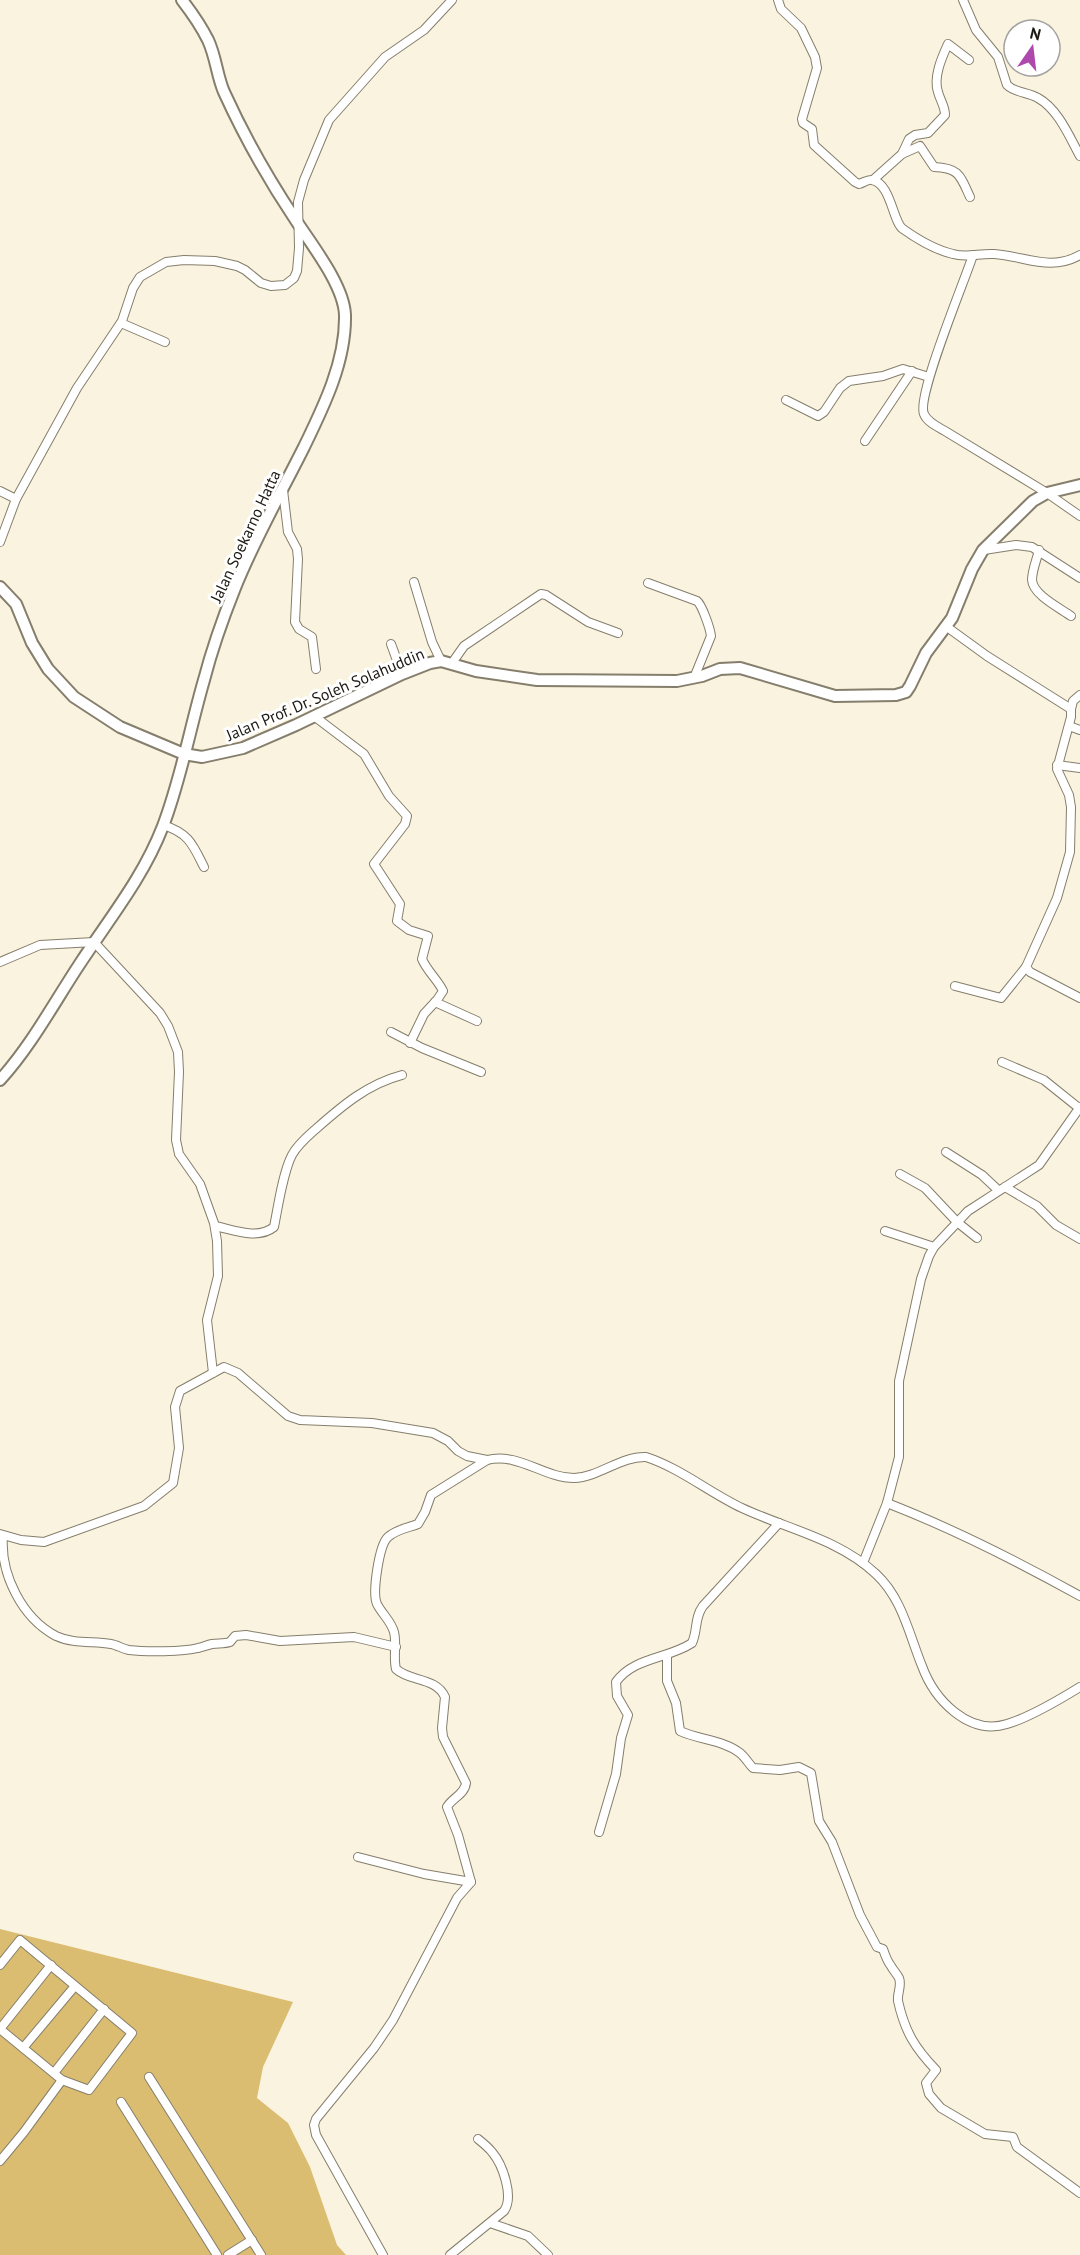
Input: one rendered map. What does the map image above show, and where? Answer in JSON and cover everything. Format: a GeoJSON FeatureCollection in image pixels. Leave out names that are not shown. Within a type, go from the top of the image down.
{"type":"FeatureCollection","features":[{"type":"Feature","properties":{"kind":"street","name":"Jalan Soekarno Hatta"},"geometry":{"type":"LineString","coordinates":[[0,1080],[19,1056],[94,942],[116,913],[137,879],[163,825],[204,677],[235,587],[323,405],[335,374],[344,334],[345,311],[339,292],[282,200],[223,89],[209,42],[182,0]]}},
{"type":"Feature","properties":{"kind":"street"},"geometry":{"type":"LineString","coordinates":[[0,542],[16,499],[77,388],[121,323],[137,280],[166,262],[184,260],[227,263],[245,270],[261,283],[271,286],[285,285],[294,278],[297,271],[300,238],[298,202],[304,180],[329,120],[385,57],[424,30],[452,0]]}},
{"type":"Feature","properties":{"kind":"street"},"geometry":{"type":"LineString","coordinates":[[778,0],[781,9],[801,28],[815,57],[817,68],[802,122],[812,129],[814,145],[859,184],[873,180],[902,154],[920,146],[934,167],[946,167],[958,174],[970,197]]}},
{"type":"Feature","properties":{"kind":"street"},"geometry":{"type":"LineString","coordinates":[[963,0],[976,30],[998,57],[1007,85],[1043,100],[1061,122],[1080,156]]}},
{"type":"Feature","properties":{"kind":"street"},"geometry":{"type":"LineString","coordinates":[[902,154],[909,139],[915,135],[928,133],[945,115],[936,84],[947,45],[951,45],[969,60]]}},
{"type":"Feature","properties":{"kind":"street"},"geometry":{"type":"LineString","coordinates":[[873,180],[893,204],[897,221],[902,229],[940,250],[957,255],[993,254],[1054,264],[1072,260],[1080,255]]}},
{"type":"Feature","properties":{"kind":"street"},"geometry":{"type":"LineString","coordinates":[[973,255],[929,377],[922,408],[924,414],[929,420],[1080,516]]}},
{"type":"Feature","properties":{"kind":"street"},"geometry":{"type":"LineString","coordinates":[[121,323],[165,342]]}},
{"type":"Feature","properties":{"kind":"street"},"geometry":{"type":"LineString","coordinates":[[786,400],[818,416],[824,412],[840,388],[849,381],[883,376],[899,369],[929,377]]}},
{"type":"Feature","properties":{"kind":"street"},"geometry":{"type":"LineString","coordinates":[[865,441],[912,371]]}},
{"type":"Feature","properties":{"kind":"street","name":"Jalan Prof. Dr. Soleh Solahuddin"},"geometry":{"type":"LineString","coordinates":[[184,754],[202,757],[228,753],[296,726],[402,674],[430,663],[446,662],[476,670],[537,680],[677,681],[720,669],[740,668],[835,696],[896,695],[906,692],[926,653],[952,618],[972,569],[983,550],[1033,501],[1047,493],[1080,485]]}},
{"type":"Feature","properties":{"kind":"street"},"geometry":{"type":"LineString","coordinates":[[283,490],[288,532],[297,549],[298,559],[295,622],[299,629],[312,637],[316,669]]}},
{"type":"Feature","properties":{"kind":"street"},"geometry":{"type":"LineString","coordinates":[[0,491],[16,499]]}},
{"type":"Feature","properties":{"kind":"street"},"geometry":{"type":"LineString","coordinates":[[983,550],[1023,545],[1039,550],[1080,578]]}},
{"type":"Feature","properties":{"kind":"street"},"geometry":{"type":"LineString","coordinates":[[1039,550],[1032,580],[1034,587],[1040,594],[1071,616]]}},
{"type":"Feature","properties":{"kind":"street"},"geometry":{"type":"LineString","coordinates":[[414,582],[432,642],[446,662],[464,646],[541,594],[588,622],[618,633]]}},
{"type":"Feature","properties":{"kind":"street"},"geometry":{"type":"LineString","coordinates":[[648,583],[697,601],[702,606],[711,636],[694,678]]}},
{"type":"Feature","properties":{"kind":"street"},"geometry":{"type":"LineString","coordinates":[[0,587],[16,604],[32,643],[48,669],[74,697],[120,727],[184,754]]}},
{"type":"Feature","properties":{"kind":"street"},"geometry":{"type":"LineString","coordinates":[[947,627],[987,656],[1071,709]]}},
{"type":"Feature","properties":{"kind":"street"},"geometry":{"type":"LineString","coordinates":[[391,644],[402,674]]}},
{"type":"Feature","properties":{"kind":"street"},"geometry":{"type":"LineString","coordinates":[[955,986],[1001,998],[1006,994],[1026,966],[1057,898],[1070,852],[1071,807],[1069,795],[1057,765],[1069,726],[1073,701],[1080,695]]}},
{"type":"Feature","properties":{"kind":"street"},"geometry":{"type":"LineString","coordinates":[[314,716],[364,754],[389,796],[407,816],[405,824],[374,864],[400,904],[397,921],[409,930],[428,936],[422,959],[443,991],[424,1014],[410,1043]]}},
{"type":"Feature","properties":{"kind":"street"},"geometry":{"type":"LineString","coordinates":[[1069,726],[1080,730]]}},
{"type":"Feature","properties":{"kind":"street"},"geometry":{"type":"LineString","coordinates":[[1057,765],[1080,768]]}},
{"type":"Feature","properties":{"kind":"street"},"geometry":{"type":"LineString","coordinates":[[163,825],[183,834],[192,843],[204,867]]}},
{"type":"Feature","properties":{"kind":"street"},"geometry":{"type":"LineString","coordinates":[[0,962],[40,945],[94,942],[155,1007],[168,1026],[178,1052],[176,1140],[179,1154],[200,1184],[215,1226],[218,1275],[207,1320],[213,1373]]}},
{"type":"Feature","properties":{"kind":"street"},"geometry":{"type":"LineString","coordinates":[[1026,966],[1030,972],[1080,998]]}},
{"type":"Feature","properties":{"kind":"street"},"geometry":{"type":"LineString","coordinates":[[435,1002],[477,1021]]}},
{"type":"Feature","properties":{"kind":"street"},"geometry":{"type":"LineString","coordinates":[[391,1032],[410,1043],[481,1072]]}},
{"type":"Feature","properties":{"kind":"street"},"geometry":{"type":"LineString","coordinates":[[863,1563],[887,1503],[899,1457],[899,1381],[921,1279],[934,1247],[968,1211],[1039,1165],[1079,1108],[1044,1080],[1002,1062]]}},
{"type":"Feature","properties":{"kind":"street"},"geometry":{"type":"LineString","coordinates":[[215,1226],[259,1234],[268,1232],[274,1227],[289,1162],[299,1144],[358,1094],[387,1078],[402,1075]]}},
{"type":"Feature","properties":{"kind":"street"},"geometry":{"type":"LineString","coordinates":[[946,1152],[1002,1188],[1037,1206],[1056,1225],[1080,1239]]}},
{"type":"Feature","properties":{"kind":"street"},"geometry":{"type":"LineString","coordinates":[[900,1174],[925,1188],[957,1222],[977,1238]]}},
{"type":"Feature","properties":{"kind":"street"},"geometry":{"type":"LineString","coordinates":[[885,1231],[934,1247]]}},
{"type":"Feature","properties":{"kind":"street"},"geometry":{"type":"LineString","coordinates":[[396,1647],[354,1637],[280,1641],[246,1635],[235,1636],[230,1642],[211,1644],[198,1649],[128,1650],[110,1644],[58,1637],[34,1621],[16,1594],[4,1569],[1,1535],[44,1542],[144,1506],[173,1483],[179,1448],[175,1407],[180,1391],[224,1366],[233,1369],[288,1416],[300,1420],[372,1423],[433,1433],[467,1456],[487,1460]]}},
{"type":"Feature","properties":{"kind":"street"},"geometry":{"type":"LineString","coordinates":[[471,1882],[458,1835],[447,1807],[451,1800],[463,1791],[466,1783],[443,1737],[445,1697],[436,1686],[401,1674],[396,1669],[396,1647],[390,1622],[376,1603],[376,1597],[380,1554],[386,1539],[402,1529],[418,1524],[431,1495],[487,1460],[511,1459],[571,1478],[582,1477],[619,1463],[646,1457],[719,1497],[838,1547],[863,1563],[888,1587],[903,1615],[927,1679],[946,1704],[958,1715],[983,1725],[1008,1724],[1057,1701],[1080,1687]]}},
{"type":"Feature","properties":{"kind":"street"},"geometry":{"type":"LineString","coordinates":[[887,1503],[934,1521],[1080,1596]]}},
{"type":"Feature","properties":{"kind":"street"},"geometry":{"type":"LineString","coordinates":[[598,1832],[616,1774],[621,1738],[628,1715],[616,1696],[616,1682],[622,1675],[647,1659],[667,1656],[692,1643],[696,1620],[703,1606],[778,1523]]}},
{"type":"Feature","properties":{"kind":"street"},"geometry":{"type":"LineString","coordinates":[[667,1656],[668,1681],[676,1703],[680,1731],[695,1738],[720,1743],[741,1754],[753,1768],[780,1770],[798,1767],[811,1773],[819,1821],[832,1842],[860,1916],[877,1947],[882,1949],[889,1964],[899,1977],[897,1998],[906,2028],[913,2038],[915,2048],[936,2070],[926,2083],[929,2094],[941,2108],[986,2134],[1013,2137],[1017,2147],[1080,2193]]}},
{"type":"Feature","properties":{"kind":"street"},"geometry":{"type":"LineString","coordinates":[[358,1857],[424,1874],[471,1882]]}},
{"type":"Feature","properties":{"kind":"street"},"geometry":{"type":"LineString","coordinates":[[383,2255],[316,2135],[314,2125],[316,2119],[374,2048],[393,2020],[457,1898],[471,1882]]}},
{"type":"Feature","properties":{"kind":"street"},"geometry":{"type":"LineString","coordinates":[[0,1965],[20,1940],[51,1965],[75,1986],[104,2009],[132,2033],[89,2090],[62,2080],[0,2029],[51,1965]]}},
{"type":"Feature","properties":{"kind":"street"},"geometry":{"type":"LineString","coordinates":[[23,2048],[75,1986]]}},
{"type":"Feature","properties":{"kind":"street"},"geometry":{"type":"LineString","coordinates":[[54,2073],[104,2009]]}},
{"type":"Feature","properties":{"kind":"street"},"geometry":{"type":"LineString","coordinates":[[149,2077],[261,2255]]}},
{"type":"Feature","properties":{"kind":"street"},"geometry":{"type":"LineString","coordinates":[[0,2161],[62,2080]]}},
{"type":"Feature","properties":{"kind":"street"},"geometry":{"type":"LineString","coordinates":[[121,2102],[217,2255]]}},
{"type":"Feature","properties":{"kind":"street"},"geometry":{"type":"LineString","coordinates":[[450,2255],[504,2211],[510,2196],[496,2157],[478,2139]]}},
{"type":"Feature","properties":{"kind":"street"},"geometry":{"type":"LineString","coordinates":[[490,2223],[528,2236],[548,2255]]}},
{"type":"Feature","properties":{"kind":"street"},"geometry":{"type":"LineString","coordinates":[[228,2255],[252,2240]]}},
{"type":"Feature","properties":{"kind":"shaded area"},"geometry":{"type":"Polygon","coordinates":[[[0,1929],[293,2002],[263,2067],[257,2098],[288,2123],[310,2167],[337,2245],[346,2255],[0,2255],[0,1929]]]}}]}
